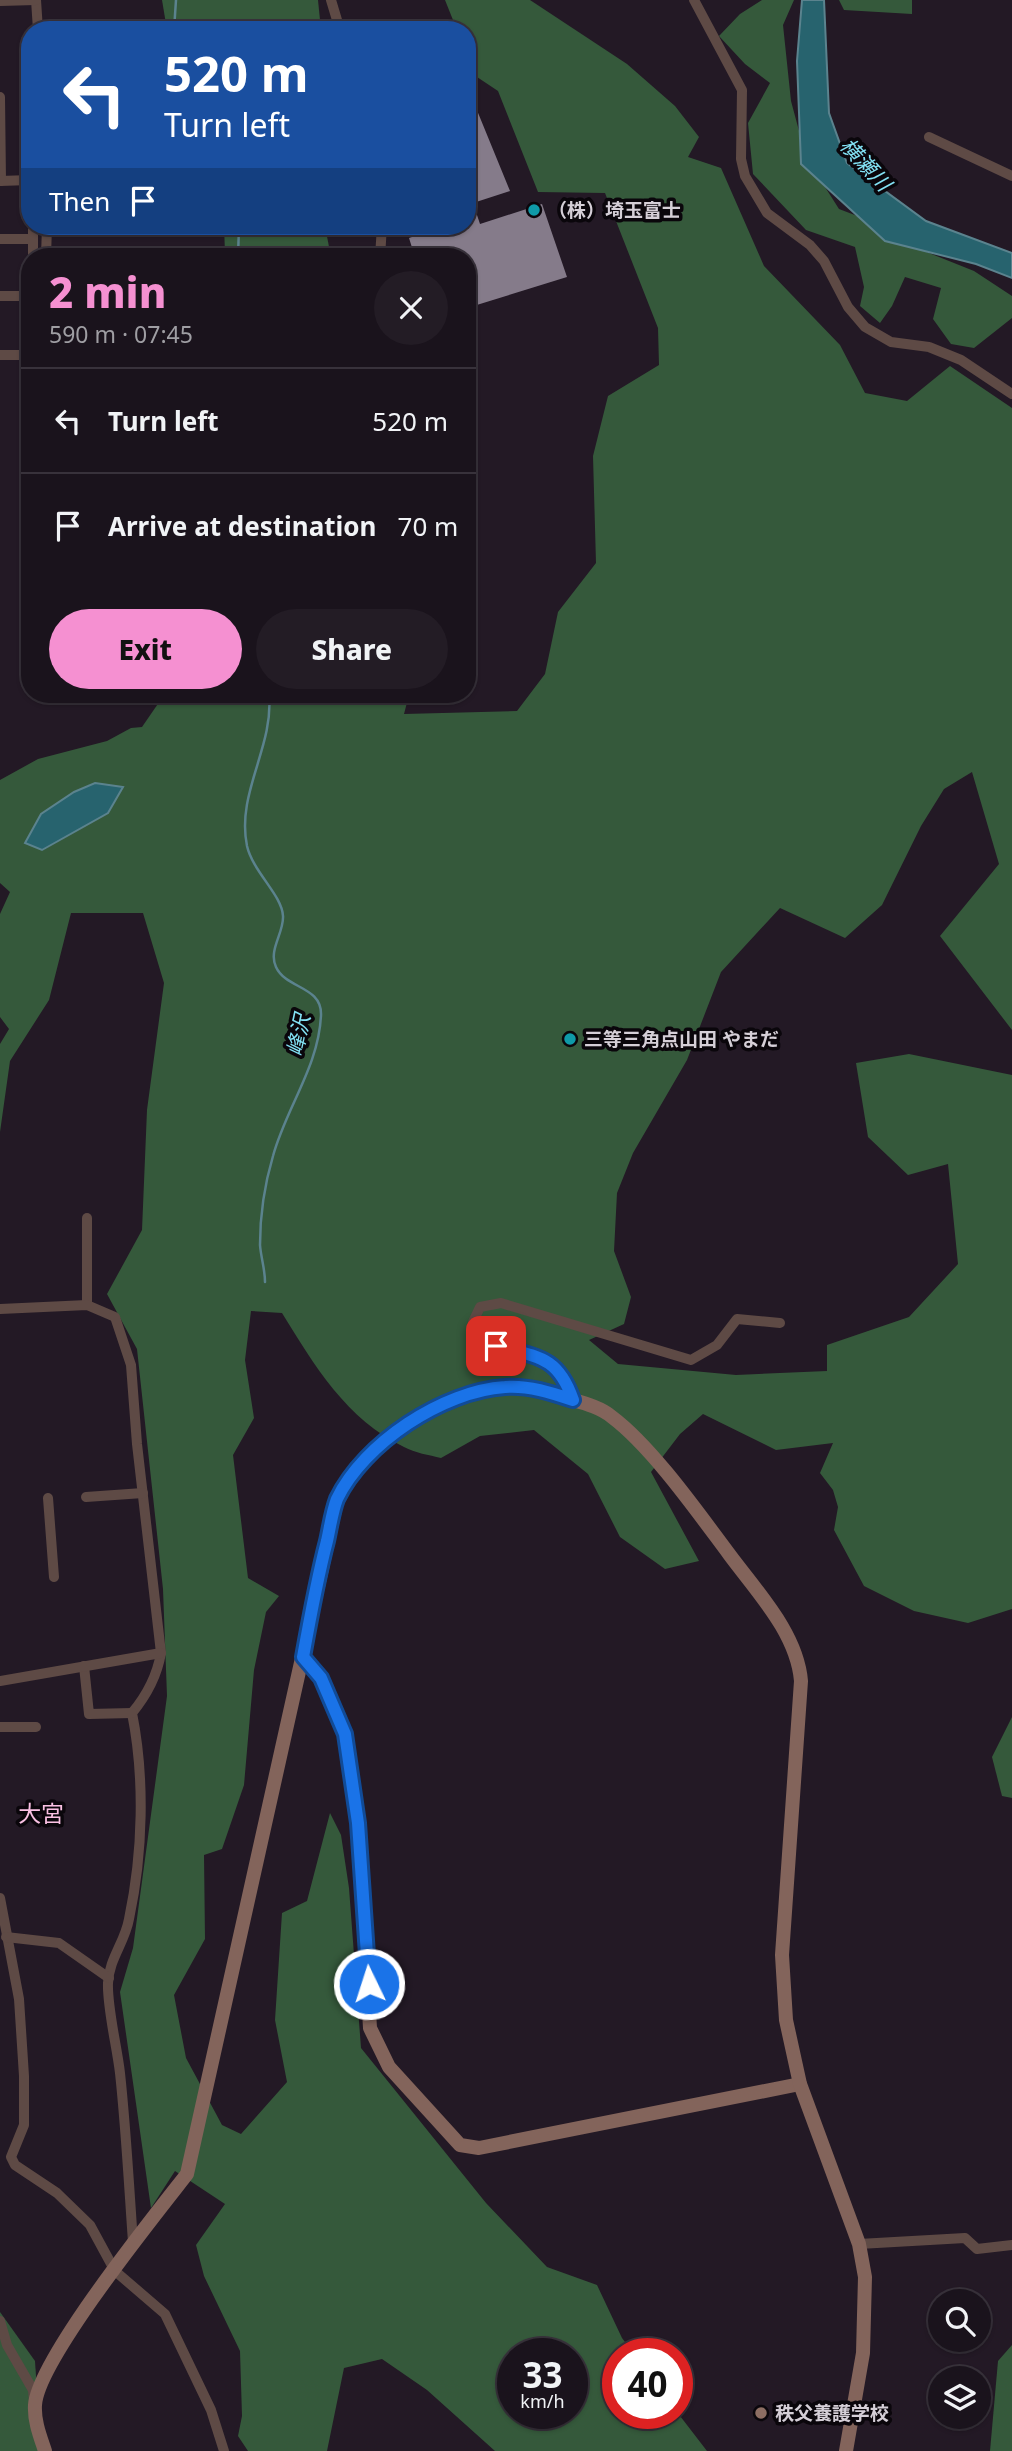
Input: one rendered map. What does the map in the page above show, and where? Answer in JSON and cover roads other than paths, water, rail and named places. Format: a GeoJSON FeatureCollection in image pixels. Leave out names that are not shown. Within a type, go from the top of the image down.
{"type":"FeatureCollection","features":[{"type":"Feature","properties":{"kind":"street"},"geometry":{"type":"LineString","coordinates":[[0,1],[36,0],[37,21]]}},
{"type":"Feature","properties":{"kind":"street"},"geometry":{"type":"LineString","coordinates":[[331,0],[337,21]]}},
{"type":"Feature","properties":{"kind":"street"},"geometry":{"type":"LineString","coordinates":[[695,0],[742,90],[741,159],[745,176],[767,213],[810,245],[824,261],[848,307],[865,327],[891,342],[929,348],[961,360],[1012,394]]}},
{"type":"Feature","properties":{"kind":"street"},"geometry":{"type":"LineString","coordinates":[[0,97],[1,181],[21,180]]}},
{"type":"Feature","properties":{"kind":"street"},"geometry":{"type":"LineString","coordinates":[[929,137],[1012,176]]}},
{"type":"Feature","properties":{"kind":"street"},"geometry":{"type":"LineString","coordinates":[[33,235],[33,248]]}},
{"type":"Feature","properties":{"kind":"street"},"geometry":{"type":"LineString","coordinates":[[0,240],[33,239]]}},
{"type":"Feature","properties":{"kind":"street"},"geometry":{"type":"LineString","coordinates":[[0,296],[21,296]]}},
{"type":"Feature","properties":{"kind":"street"},"geometry":{"type":"LineString","coordinates":[[0,355],[21,355]]}},
{"type":"Feature","properties":{"kind":"street"},"geometry":{"type":"LineString","coordinates":[[87,1218],[88,1305]]}},
{"type":"Feature","properties":{"kind":"street"},"geometry":{"type":"LineString","coordinates":[[573,1400],[566,1378],[549,1360],[496,1346],[479,1337],[473,1322],[480,1307],[501,1303],[691,1360],[717,1345],[737,1319],[780,1323]]}},
{"type":"Feature","properties":{"kind":"street"},"geometry":{"type":"LineString","coordinates":[[0,1309],[88,1305],[115,1317],[131,1365],[161,1653],[144,1699],[132,1713],[140,1802],[133,1899],[126,1936],[111,1961],[109,1978],[124,2107],[133,2242]]}},
{"type":"Feature","properties":{"kind":"street"},"geometry":{"type":"LineString","coordinates":[[35,2403],[44,2376],[88,2306],[133,2242],[187,2174],[337,1501],[355,1470],[403,1426],[475,1393],[505,1387],[538,1390],[573,1400],[612,1416],[650,1455],[701,1517],[767,1607],[799,1659],[800,1695],[782,1955],[786,2020],[800,2084],[859,2244],[865,2277],[863,2353],[846,2451]]}},
{"type":"Feature","properties":{"kind":"street"},"geometry":{"type":"LineString","coordinates":[[86,1497],[143,1493]]}},
{"type":"Feature","properties":{"kind":"street"},"geometry":{"type":"LineString","coordinates":[[48,1498],[54,1577]]}},
{"type":"Feature","properties":{"kind":"street"},"geometry":{"type":"LineString","coordinates":[[0,1681],[161,1653]]}},
{"type":"Feature","properties":{"kind":"street"},"geometry":{"type":"LineString","coordinates":[[303,1657],[321,1678],[345,1734],[358,1823],[370,2028],[389,2067],[460,2145],[479,2148],[800,2084]]}},
{"type":"Feature","properties":{"kind":"street"},"geometry":{"type":"LineString","coordinates":[[84,1666],[89,1714],[132,1713]]}},
{"type":"Feature","properties":{"kind":"street"},"geometry":{"type":"LineString","coordinates":[[0,1727],[36,1727]]}},
{"type":"Feature","properties":{"kind":"street"},"geometry":{"type":"LineString","coordinates":[[0,1898],[19,1999],[23,2076],[24,2125],[11,2157],[15,2165],[57,2193],[90,2225],[115,2271],[152,2301],[173,2326],[211,2410],[225,2451]]}},
{"type":"Feature","properties":{"kind":"street"},"geometry":{"type":"LineString","coordinates":[[6,1937],[59,1943],[109,1978]]}},
{"type":"Feature","properties":{"kind":"street"},"geometry":{"type":"LineString","coordinates":[[859,2244],[965,2238],[977,2249],[1012,2245]]}},
{"type":"Feature","properties":{"kind":"street"},"geometry":{"type":"LineString","coordinates":[[0,2320],[6,2345],[33,2390],[36,2425],[45,2451]]}},
{"type":"Feature","properties":{"kind":"water"},"geometry":{"type":"Polygon","coordinates":[[[802,0],[824,0],[829,113],[847,163],[926,221],[1012,253],[1012,278],[976,264],[885,241],[801,164],[797,61],[802,0]]]}},
{"type":"Feature","properties":{"kind":"water"},"geometry":{"type":"Polygon","coordinates":[[[95,783],[123,787],[108,813],[42,850],[25,843],[41,814],[74,792],[95,783]]]}},
{"type":"Feature","properties":{"kind":"waterway","name":"峰沢"},"geometry":{"type":"LineString","coordinates":[[175,21],[176,0]]}},
{"type":"Feature","properties":{"kind":"waterway","name":"峰沢"},"geometry":{"type":"LineString","coordinates":[[238,248],[239,235]]}},
{"type":"Feature","properties":{"kind":"waterway","name":"峰沢"},"geometry":{"type":"LineString","coordinates":[[265,1282],[260,1234],[268,1177],[279,1138],[314,1052],[321,1015],[316,998],[287,980],[276,967],[274,954],[283,916],[278,900],[255,865],[247,846],[246,807],[266,733],[269,703]]}},
{"type":"Feature","properties":{"kind":"place","name":"（株）埼玉富士"},"geometry":{"type":"Point","coordinates":[534,210]}},
{"type":"Feature","properties":{"kind":"place","name":"三等三角点山田 やまだ"},"geometry":{"type":"Point","coordinates":[570,1039]}},
{"type":"Feature","properties":{"kind":"place","name":"秩父養護学校"},"geometry":{"type":"Point","coordinates":[761,2413]}},
{"type":"Feature","properties":{"kind":"district","name":"大宮"},"geometry":{"type":"Point","coordinates":[41,1813]}},
{"type":"Feature","properties":{"kind":"water label","name":"横瀬川"},"geometry":{"type":"Point","coordinates":[866,164]}}]}
